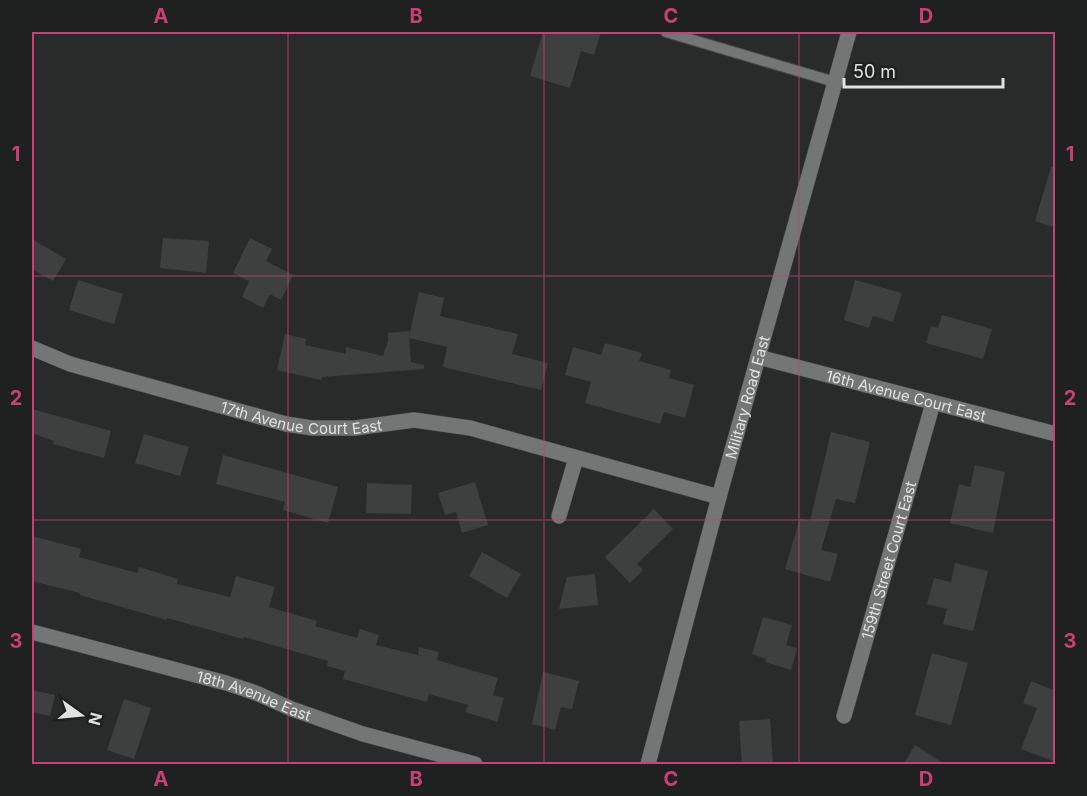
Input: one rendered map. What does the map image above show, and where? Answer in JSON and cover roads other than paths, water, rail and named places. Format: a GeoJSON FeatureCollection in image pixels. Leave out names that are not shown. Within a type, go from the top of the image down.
{"type":"FeatureCollection","features":[{"type":"Feature","properties":{"kind":"street","name":"Military Road East"},"geometry":{"type":"LineString","coordinates":[[648,765],[719,497],[849,32]]}},
{"type":"Feature","properties":{"kind":"street","name":"17th Avenue Court East"},"geometry":{"type":"LineString","coordinates":[[32,348],[70,364],[286,424],[312,428],[355,428],[414,420],[470,428],[719,497]]}},
{"type":"Feature","properties":{"kind":"street","name":"16th Avenue Court East"},"geometry":{"type":"LineString","coordinates":[[758,357],[1056,434]]}},
{"type":"Feature","properties":{"kind":"street","name":"159th Street Court East"},"geometry":{"type":"LineString","coordinates":[[844,716],[933,403]]}},
{"type":"Feature","properties":{"kind":"street"},"geometry":{"type":"LineString","coordinates":[[559,516],[576,458]]}},
{"type":"Feature","properties":{"kind":"street","name":"18th Avenue East"},"geometry":{"type":"LineString","coordinates":[[32,632],[236,686],[292,710],[363,734],[475,765]]}},
{"type":"Feature","properties":{"kind":"lane"},"geometry":{"type":"LineString","coordinates":[[666,32],[835,82]]}}]}
